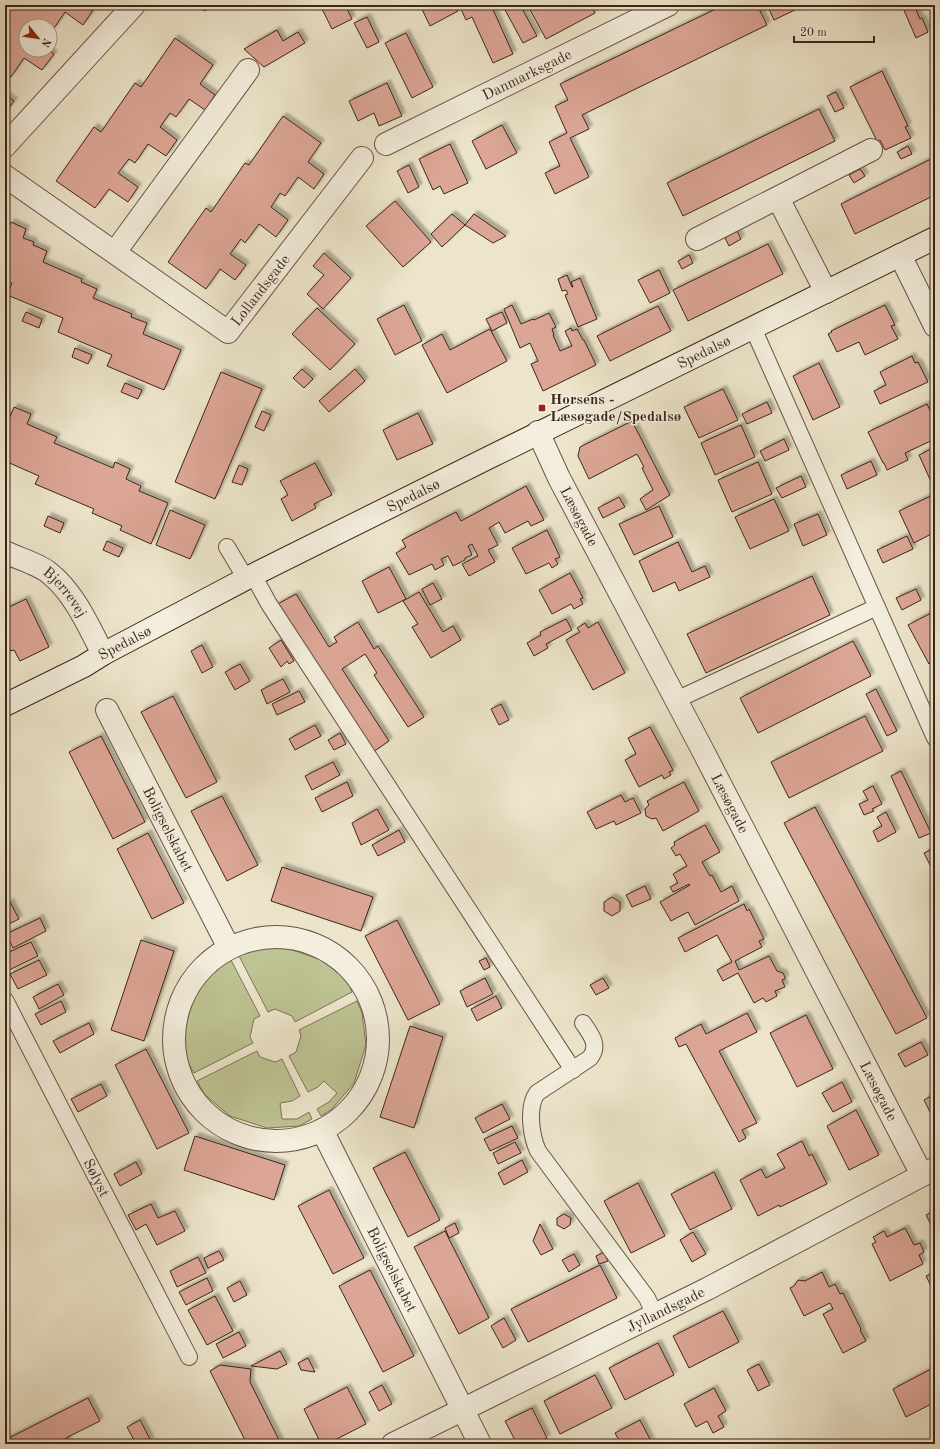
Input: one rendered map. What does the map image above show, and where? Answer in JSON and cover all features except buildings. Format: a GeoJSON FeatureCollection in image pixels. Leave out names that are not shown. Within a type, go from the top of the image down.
{"type":"FeatureCollection","features":[{"type":"Feature","properties":{"kind":"street"},"geometry":{"type":"LineString","coordinates":[[5,146],[134,5]]}},
{"type":"Feature","properties":{"kind":"street","name":"Danmarksgade"},"geometry":{"type":"LineString","coordinates":[[386,144],[668,5]]}},
{"type":"Feature","properties":{"kind":"street"},"geometry":{"type":"LineString","coordinates":[[115,252],[248,70]]}},
{"type":"Feature","properties":{"kind":"street"},"geometry":{"type":"LineString","coordinates":[[697,239],[871,150]]}},
{"type":"Feature","properties":{"kind":"street","name":"Lollandsgade"},"geometry":{"type":"LineString","coordinates":[[5,176],[228,332],[362,158]]}},
{"type":"Feature","properties":{"kind":"street"},"geometry":{"type":"LineString","coordinates":[[778,198],[826,292]]}},
{"type":"Feature","properties":{"kind":"street","name":"Spedalsø"},"geometry":{"type":"LineString","coordinates":[[5,705],[84,666],[103,654],[249,577],[538,432],[935,238]]}},
{"type":"Feature","properties":{"kind":"street"},"geometry":{"type":"LineString","coordinates":[[900,255],[935,326]]}},
{"type":"Feature","properties":{"kind":"street","name":"Læsøgade"},"geometry":{"type":"LineString","coordinates":[[538,432],[563,485],[676,700],[928,1172]]}},
{"type":"Feature","properties":{"kind":"street","name":"Bjerrevej"},"geometry":{"type":"LineString","coordinates":[[5,552],[47,571],[63,586],[79,607],[103,654]]}},
{"type":"Feature","properties":{"kind":"street","name":"Boligselskabet"},"geometry":{"type":"LineString","coordinates":[[107,710],[229,948]]}},
{"type":"Feature","properties":{"kind":"street"},"geometry":{"type":"LineString","coordinates":[[281,936],[307,941],[331,952],[352,969],[367,991],[376,1016],[378,1043],[374,1070],[362,1094],[349,1110],[322,1130],[297,1139],[271,1141],[245,1136],[221,1125],[210,1117],[201,1108],[184,1084],[176,1061],[174,1046],[174,1034],[179,1008],[190,984],[207,963],[229,948],[255,938],[281,936]]}},
{"type":"Feature","properties":{"kind":"street","name":"Boligselskabet"},"geometry":{"type":"LineString","coordinates":[[322,1130],[480,1444]]}},
{"type":"Feature","properties":{"kind":"street","name":"Jyllandsgade"},"geometry":{"type":"LineString","coordinates":[[393,1444],[707,1290],[928,1172]]}},
{"type":"Feature","properties":{"kind":"lane"},"geometry":{"type":"LineString","coordinates":[[753,328],[935,738]]}},
{"type":"Feature","properties":{"kind":"lane"},"geometry":{"type":"LineString","coordinates":[[227,547],[269,604],[573,1070]]}},
{"type":"Feature","properties":{"kind":"lane"},"geometry":{"type":"LineString","coordinates":[[676,700],[877,607]]}},
{"type":"Feature","properties":{"kind":"lane","name":"Sølyst"},"geometry":{"type":"LineString","coordinates":[[5,1000],[189,1356]]}},
{"type":"Feature","properties":{"kind":"lane"},"geometry":{"type":"LineString","coordinates":[[583,1023],[594,1040],[595,1050],[590,1058],[536,1093],[531,1106],[534,1142],[538,1151],[647,1298],[655,1315]]}},
{"type":"Feature","properties":{"kind":"green space"},"geometry":{"type":"Polygon","coordinates":[[[281,946],[321,960],[347,980],[352,992],[295,1022],[292,1016],[275,1009],[268,1012],[239,956],[252,950],[281,946]]]}},
{"type":"Feature","properties":{"kind":"green space"},"geometry":{"type":"Polygon","coordinates":[[[231,960],[260,1016],[254,1019],[250,1037],[253,1043],[194,1073],[186,1059],[184,1030],[196,992],[219,966],[231,960]]]}},
{"type":"Feature","properties":{"kind":"green space"},"geometry":{"type":"Polygon","coordinates":[[[357,1001],[362,1013],[366,1045],[354,1083],[332,1109],[321,1116],[317,1109],[329,1102],[337,1093],[324,1081],[318,1087],[308,1092],[289,1056],[296,1052],[301,1036],[299,1030],[357,1001]]]}},
{"type":"Feature","properties":{"kind":"green space"},"geometry":{"type":"Polygon","coordinates":[[[257,1051],[260,1057],[275,1062],[282,1059],[300,1096],[292,1101],[280,1103],[282,1119],[297,1119],[309,1112],[312,1119],[299,1126],[267,1128],[230,1116],[205,1095],[197,1081],[257,1051]]]}},
{"type":"Feature","properties":{"kind":"place","name":"Horsens - Læsøgade/Spedalsø"},"geometry":{"type":"Point","coordinates":[542,408]}}]}
